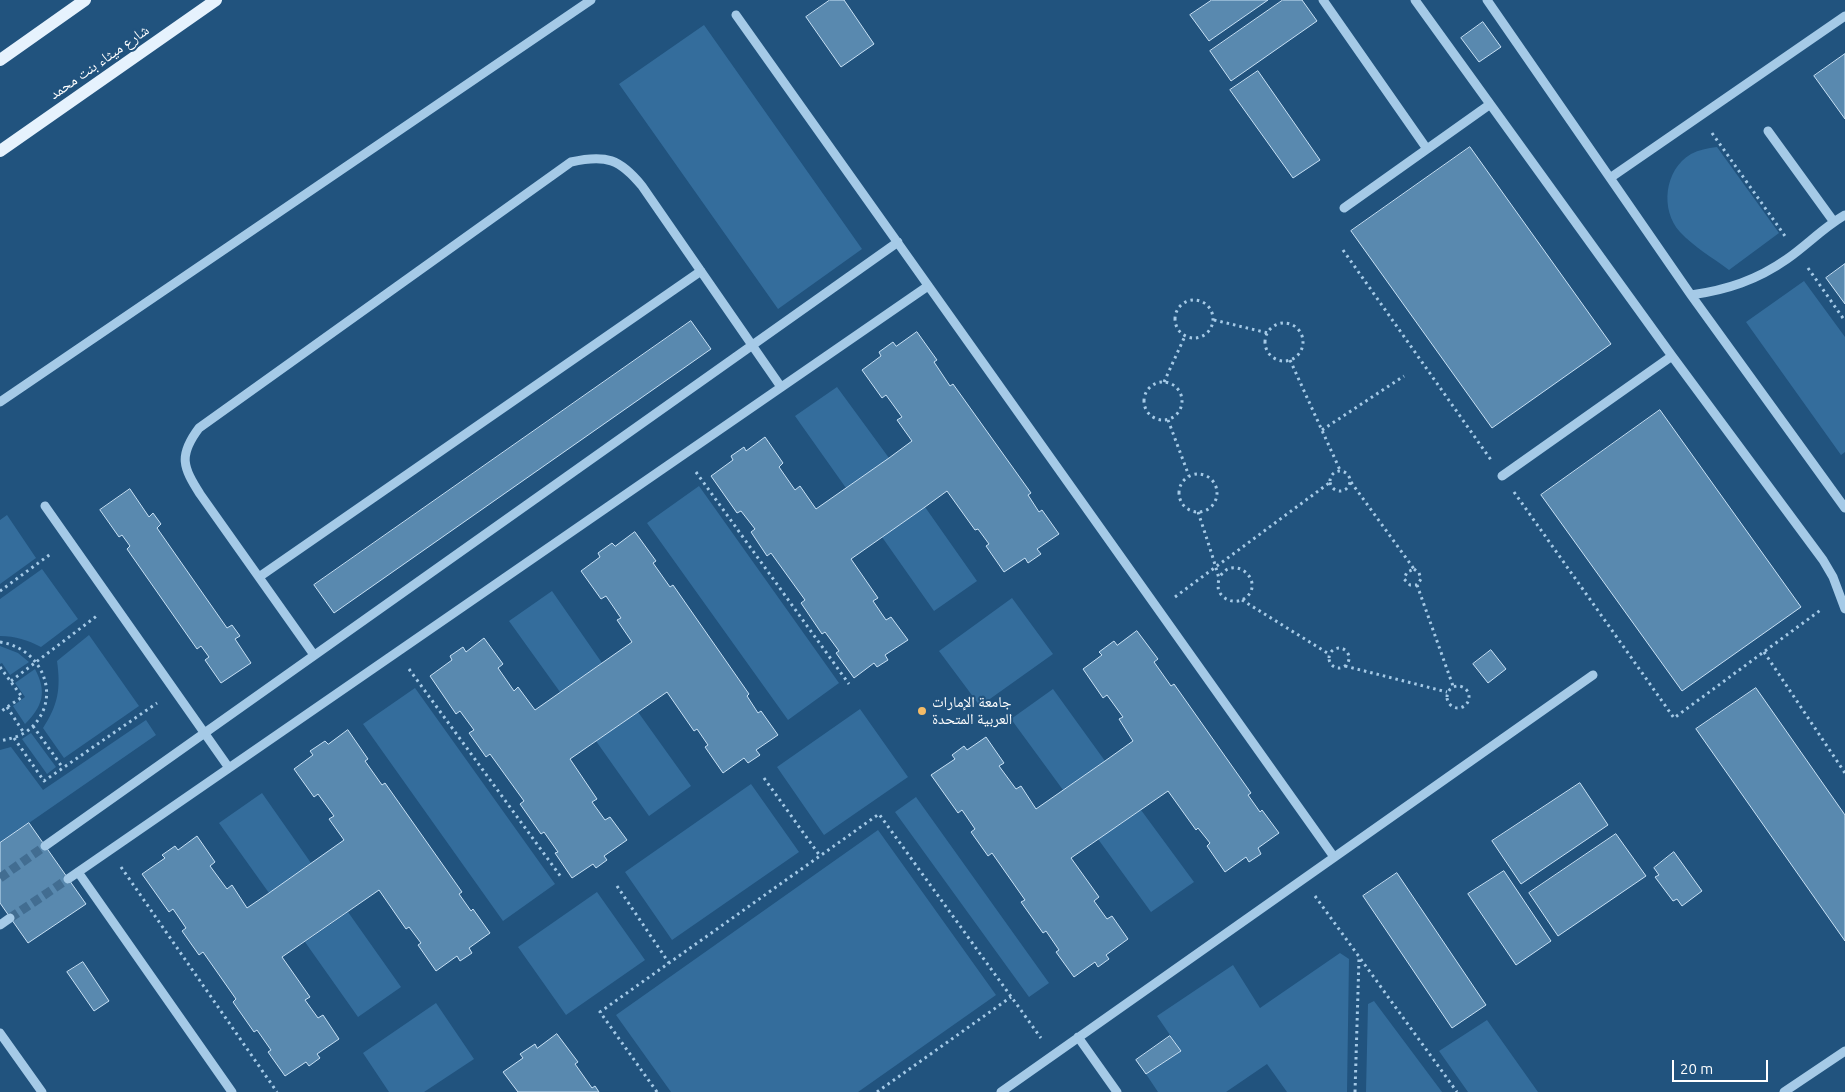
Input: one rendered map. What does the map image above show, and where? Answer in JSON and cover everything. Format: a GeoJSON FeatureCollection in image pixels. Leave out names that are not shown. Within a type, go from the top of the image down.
{"type":"FeatureCollection","features":[{"type":"Feature","properties":{"kind":"main road"},"geometry":{"type":"LineString","coordinates":[[0,60],[85,0]]}},
{"type":"Feature","properties":{"kind":"main road","name":"شارع ميثاء بنت محمد"},"geometry":{"type":"LineString","coordinates":[[0,151],[216,0]]}},
{"type":"Feature","properties":{"kind":"lane"},"geometry":{"type":"LineString","coordinates":[[0,402],[591,0]]}},
{"type":"Feature","properties":{"kind":"lane"},"geometry":{"type":"LineString","coordinates":[[1323,0],[1427,149]]}},
{"type":"Feature","properties":{"kind":"lane"},"geometry":{"type":"LineString","coordinates":[[1415,0],[1489,105],[1822,560],[1833,577],[1845,610]]}},
{"type":"Feature","properties":{"kind":"lane"},"geometry":{"type":"LineString","coordinates":[[1487,0],[1691,295],[1845,508]]}},
{"type":"Feature","properties":{"kind":"lane"},"geometry":{"type":"LineString","coordinates":[[736,15],[1334,857]]}},
{"type":"Feature","properties":{"kind":"lane"},"geometry":{"type":"LineString","coordinates":[[1610,178],[1845,16]]}},
{"type":"Feature","properties":{"kind":"lane"},"geometry":{"type":"LineString","coordinates":[[1344,208],[1489,105]]}},
{"type":"Feature","properties":{"kind":"lane"},"geometry":{"type":"LineString","coordinates":[[1768,131],[1834,222]]}},
{"type":"Feature","properties":{"kind":"lane"},"geometry":{"type":"LineString","coordinates":[[314,656],[186,471],[185,455],[190,441],[199,428],[571,162],[591,157],[611,160],[630,170],[781,387]]}},
{"type":"Feature","properties":{"kind":"lane"},"geometry":{"type":"LineString","coordinates":[[1691,295],[1717,292],[1742,284],[1766,273],[1788,259],[1845,215]]}},
{"type":"Feature","properties":{"kind":"lane"},"geometry":{"type":"LineString","coordinates":[[45,846],[898,242]]}},
{"type":"Feature","properties":{"kind":"lane"},"geometry":{"type":"LineString","coordinates":[[259,577],[701,271]]}},
{"type":"Feature","properties":{"kind":"lane"},"geometry":{"type":"LineString","coordinates":[[68,878],[928,286]]}},
{"type":"Feature","properties":{"kind":"lane"},"geometry":{"type":"LineString","coordinates":[[1502,476],[1672,356]]}},
{"type":"Feature","properties":{"kind":"lane"},"geometry":{"type":"LineString","coordinates":[[45,506],[228,768]]}},
{"type":"Feature","properties":{"kind":"lane"},"geometry":{"type":"LineString","coordinates":[[1001,1092],[1593,675]]}},
{"type":"Feature","properties":{"kind":"lane"},"geometry":{"type":"LineString","coordinates":[[78,872],[232,1092]]}},
{"type":"Feature","properties":{"kind":"lane"},"geometry":{"type":"LineString","coordinates":[[0,925],[10,918]]}},
{"type":"Feature","properties":{"kind":"lane"},"geometry":{"type":"LineString","coordinates":[[0,1033],[42,1092]]}},
{"type":"Feature","properties":{"kind":"lane"},"geometry":{"type":"LineString","coordinates":[[1078,1037],[1117,1092]]}},
{"type":"Feature","properties":{"kind":"lane"},"geometry":{"type":"LineString","coordinates":[[1784,1092],[1845,1051]]}},
{"type":"Feature","properties":{"kind":"path"},"geometry":{"type":"LineString","coordinates":[[1700,116],[1788,240],[1779,246],[1788,259],[1796,270],[1805,264],[1845,321]]}},
{"type":"Feature","properties":{"kind":"path"},"geometry":{"type":"LineString","coordinates":[[1343,250],[1674,718],[1840,595]]}},
{"type":"Feature","properties":{"kind":"path"},"geometry":{"type":"LineString","coordinates":[[1195,300],[1204,303],[1211,310],[1214,320],[1211,329],[1204,336],[1194,338],[1185,336],[1178,328],[1175,319],[1178,309],[1185,302],[1195,300]]}},
{"type":"Feature","properties":{"kind":"path"},"geometry":{"type":"LineString","coordinates":[[1214,320],[1268,333]]}},
{"type":"Feature","properties":{"kind":"path"},"geometry":{"type":"LineString","coordinates":[[1283,324],[1292,325],[1299,330],[1303,338],[1302,348],[1298,355],[1290,360],[1281,361],[1272,357],[1267,350],[1265,341],[1268,333],[1274,326],[1283,324]]}},
{"type":"Feature","properties":{"kind":"path"},"geometry":{"type":"LineString","coordinates":[[1164,382],[1185,336]]}},
{"type":"Feature","properties":{"kind":"path"},"geometry":{"type":"LineString","coordinates":[[1290,360],[1340,470]]}},
{"type":"Feature","properties":{"kind":"path"},"geometry":{"type":"LineString","coordinates":[[1322,430],[1404,376]]}},
{"type":"Feature","properties":{"kind":"path"},"geometry":{"type":"LineString","coordinates":[[1164,382],[1172,384],[1179,390],[1182,399],[1182,408],[1168,420],[1159,419],[1151,415],[1146,408],[1144,399],[1148,390],[1154,384],[1164,382]]}},
{"type":"Feature","properties":{"kind":"path"},"geometry":{"type":"LineString","coordinates":[[1168,420],[1189,476]]}},
{"type":"Feature","properties":{"kind":"path"},"geometry":{"type":"LineString","coordinates":[[684,454],[849,684]]}},
{"type":"Feature","properties":{"kind":"path"},"geometry":{"type":"LineString","coordinates":[[1351,482],[1348,489],[1340,492],[1333,489],[1330,483],[1332,474],[1340,470],[1350,476],[1351,482],[1414,569],[1419,573],[1421,579],[1417,585]]}},
{"type":"Feature","properties":{"kind":"path"},"geometry":{"type":"LineString","coordinates":[[1199,474],[1209,477],[1216,484],[1218,494],[1215,503],[1208,510],[1198,512],[1188,509],[1182,502],[1179,493],[1182,483],[1189,476],[1199,474]]}},
{"type":"Feature","properties":{"kind":"path"},"geometry":{"type":"LineString","coordinates":[[1158,609],[1330,483]]}},
{"type":"Feature","properties":{"kind":"path"},"geometry":{"type":"LineString","coordinates":[[1198,512],[1219,577],[1220,593],[1226,599],[1234,601],[1242,600],[1250,593],[1252,582],[1248,573],[1238,568],[1227,569],[1219,577]]}},
{"type":"Feature","properties":{"kind":"path"},"geometry":{"type":"LineString","coordinates":[[0,591],[70,541]]}},
{"type":"Feature","properties":{"kind":"path"},"geometry":{"type":"LineString","coordinates":[[1414,569],[1407,572],[1404,579],[1410,585],[1417,585]]}},
{"type":"Feature","properties":{"kind":"path"},"geometry":{"type":"LineString","coordinates":[[1417,585],[1452,686]]}},
{"type":"Feature","properties":{"kind":"path"},"geometry":{"type":"LineString","coordinates":[[1242,600],[1329,654]]}},
{"type":"Feature","properties":{"kind":"path"},"geometry":{"type":"LineString","coordinates":[[11,681],[113,603]]}},
{"type":"Feature","properties":{"kind":"path"},"geometry":{"type":"LineString","coordinates":[[0,642],[11,644],[25,651],[36,661],[44,677],[46,694],[42,711],[33,726],[14,738],[0,741]]}},
{"type":"Feature","properties":{"kind":"path"},"geometry":{"type":"LineString","coordinates":[[1345,666],[1349,660],[1348,653],[1342,648],[1334,648],[1329,654],[1329,660],[1333,666],[1338,668],[1345,666],[1447,692]]}},
{"type":"Feature","properties":{"kind":"path"},"geometry":{"type":"LineString","coordinates":[[397,652],[561,877]]}},
{"type":"Feature","properties":{"kind":"path"},"geometry":{"type":"LineString","coordinates":[[1764,652],[1845,773]]}},
{"type":"Feature","properties":{"kind":"path"},"geometry":{"type":"LineString","coordinates":[[0,667],[22,697],[0,712]]}},
{"type":"Feature","properties":{"kind":"path"},"geometry":{"type":"LineString","coordinates":[[1461,685],[1468,690],[1470,698],[1466,705],[1459,709],[1451,707],[1446,700],[1447,692],[1452,686],[1461,685]]}},
{"type":"Feature","properties":{"kind":"path"},"geometry":{"type":"LineString","coordinates":[[14,738],[44,781],[174,691]]}},
{"type":"Feature","properties":{"kind":"path"},"geometry":{"type":"LineString","coordinates":[[7,707],[24,733]]}},
{"type":"Feature","properties":{"kind":"path"},"geometry":{"type":"LineString","coordinates":[[33,726],[63,768]]}},
{"type":"Feature","properties":{"kind":"path"},"geometry":{"type":"LineString","coordinates":[[764,778],[820,856]]}},
{"type":"Feature","properties":{"kind":"path"},"geometry":{"type":"LineString","coordinates":[[657,1092],[600,1012],[879,814],[1053,1055]]}},
{"type":"Feature","properties":{"kind":"path"},"geometry":{"type":"LineString","coordinates":[[110,850],[277,1092]]}},
{"type":"Feature","properties":{"kind":"path"},"geometry":{"type":"LineString","coordinates":[[1302,879],[1457,1092]]}},
{"type":"Feature","properties":{"kind":"path"},"geometry":{"type":"LineString","coordinates":[[617,886],[669,963]]}},
{"type":"Feature","properties":{"kind":"path"},"geometry":{"type":"LineString","coordinates":[[1355,1092],[1359,957]]}},
{"type":"Feature","properties":{"kind":"path"},"geometry":{"type":"LineString","coordinates":[[876,1092],[1011,997]]}},
{"type":"Feature","properties":{"kind":"shaded area"},"geometry":{"type":"Polygon","coordinates":[[[704,25],[862,249],[778,309],[619,84],[704,25]]]}},
{"type":"Feature","properties":{"kind":"shaded area"},"geometry":{"type":"Polygon","coordinates":[[[1717,147],[1779,233],[1729,270],[1685,237],[1669,213],[1668,191],[1670,180],[1675,170],[1691,154],[1717,147]]]}},
{"type":"Feature","properties":{"kind":"shaded area"},"geometry":{"type":"Polygon","coordinates":[[[1804,281],[1845,337],[1845,452],[1841,455],[1746,322],[1804,281]]]}},
{"type":"Feature","properties":{"kind":"shaded area"},"geometry":{"type":"Polygon","coordinates":[[[837,387],[889,458],[846,488],[795,416],[837,387]]]}},
{"type":"Feature","properties":{"kind":"shaded area"},"geometry":{"type":"Polygon","coordinates":[[[699,486],[839,683],[788,720],[647,523],[699,486]]]}},
{"type":"Feature","properties":{"kind":"shaded area"},"geometry":{"type":"Polygon","coordinates":[[[925,507],[977,581],[934,611],[882,537],[925,507]]]}},
{"type":"Feature","properties":{"kind":"shaded area"},"geometry":{"type":"Polygon","coordinates":[[[7,515],[36,558],[0,584],[0,520],[7,515]]]}},
{"type":"Feature","properties":{"kind":"shaded area"},"geometry":{"type":"Polygon","coordinates":[[[42,569],[78,619],[41,647],[21,639],[0,636],[0,599],[42,569]]]}},
{"type":"Feature","properties":{"kind":"shaded area"},"geometry":{"type":"Polygon","coordinates":[[[552,591],[602,663],[560,692],[509,621],[552,591]]]}},
{"type":"Feature","properties":{"kind":"shaded area"},"geometry":{"type":"Polygon","coordinates":[[[1012,598],[1053,654],[980,706],[939,651],[1012,598]]]}},
{"type":"Feature","properties":{"kind":"shaded area"},"geometry":{"type":"Polygon","coordinates":[[[89,635],[139,706],[64,758],[43,728],[52,712],[57,696],[59,680],[57,661],[89,635]]]}},
{"type":"Feature","properties":{"kind":"shaded area"},"geometry":{"type":"Polygon","coordinates":[[[0,646],[18,653],[29,662],[10,675],[2,663],[0,664],[0,646]]]}},
{"type":"Feature","properties":{"kind":"shaded area"},"geometry":{"type":"Polygon","coordinates":[[[35,669],[41,685],[41,698],[36,711],[25,724],[13,706],[25,697],[15,683],[35,669]]]}},
{"type":"Feature","properties":{"kind":"shaded area"},"geometry":{"type":"Polygon","coordinates":[[[415,688],[555,884],[503,921],[363,724],[415,688]]]}},
{"type":"Feature","properties":{"kind":"shaded area"},"geometry":{"type":"Polygon","coordinates":[[[1053,689],[1105,761],[1063,790],[1011,719],[1053,689]]]}},
{"type":"Feature","properties":{"kind":"shaded area"},"geometry":{"type":"Polygon","coordinates":[[[860,709],[908,777],[824,835],[777,767],[860,709]]]}},
{"type":"Feature","properties":{"kind":"shaded area"},"geometry":{"type":"Polygon","coordinates":[[[638,712],[691,786],[649,816],[596,741],[638,712]]]}},
{"type":"Feature","properties":{"kind":"shaded area"},"geometry":{"type":"Polygon","coordinates":[[[146,720],[156,735],[0,843],[0,750],[11,747],[43,790],[146,720]]]}},
{"type":"Feature","properties":{"kind":"shaded area"},"geometry":{"type":"Polygon","coordinates":[[[31,733],[56,767],[47,774],[22,739],[31,733]]]}},
{"type":"Feature","properties":{"kind":"shaded area"},"geometry":{"type":"Polygon","coordinates":[[[751,784],[799,852],[672,940],[625,872],[751,784]]]}},
{"type":"Feature","properties":{"kind":"shaded area"},"geometry":{"type":"Polygon","coordinates":[[[262,793],[311,863],[269,893],[219,823],[262,793]]]}},
{"type":"Feature","properties":{"kind":"shaded area"},"geometry":{"type":"Polygon","coordinates":[[[916,797],[1049,983],[1029,997],[895,812],[916,797]]]}},
{"type":"Feature","properties":{"kind":"shaded area"},"geometry":{"type":"Polygon","coordinates":[[[1141,810],[1194,882],[1151,912],[1098,839],[1141,810]]]}},
{"type":"Feature","properties":{"kind":"shaded area"},"geometry":{"type":"Polygon","coordinates":[[[878,830],[996,995],[858,1092],[671,1092],[616,1015],[878,830]]]}},
{"type":"Feature","properties":{"kind":"shaded area"},"geometry":{"type":"Polygon","coordinates":[[[597,892],[645,960],[566,1015],[518,947],[597,892]]]}},
{"type":"Feature","properties":{"kind":"shaded area"},"geometry":{"type":"Polygon","coordinates":[[[348,912],[401,987],[358,1017],[305,942],[348,912]]]}},
{"type":"Feature","properties":{"kind":"shaded area"},"geometry":{"type":"Polygon","coordinates":[[[1340,953],[1349,959],[1347,1092],[1287,1092],[1267,1064],[1226,1092],[1158,1092],[1146,1074],[1181,1051],[1157,1016],[1233,965],[1260,1008],[1340,953]]]}},
{"type":"Feature","properties":{"kind":"shaded area"},"geometry":{"type":"Polygon","coordinates":[[[1374,1001],[1442,1092],[1366,1092],[1368,1004],[1374,1001]]]}},
{"type":"Feature","properties":{"kind":"shaded area"},"geometry":{"type":"Polygon","coordinates":[[[436,1003],[474,1059],[424,1092],[389,1092],[363,1053],[436,1003]]]}},
{"type":"Feature","properties":{"kind":"shaded area"},"geometry":{"type":"Polygon","coordinates":[[[1487,1020],[1538,1092],[1468,1092],[1439,1051],[1487,1020]]]}},
{"type":"Feature","properties":{"kind":"building"},"geometry":{"type":"Polygon","coordinates":[[[830,0],[844,0],[874,44],[841,67],[806,17],[830,0]]]}},
{"type":"Feature","properties":{"kind":"building"},"geometry":{"type":"Polygon","coordinates":[[[1212,0],[1268,0],[1209,41],[1190,15],[1212,0]]]}},
{"type":"Feature","properties":{"kind":"building"},"geometry":{"type":"Polygon","coordinates":[[[1283,0],[1302,0],[1317,21],[1231,81],[1210,51],[1283,0]]]}},
{"type":"Feature","properties":{"kind":"building"},"geometry":{"type":"Polygon","coordinates":[[[1483,22],[1501,47],[1479,62],[1461,38],[1483,22]]]}},
{"type":"Feature","properties":{"kind":"building"},"geometry":{"type":"Polygon","coordinates":[[[1845,54],[1845,119],[1814,76],[1845,54]]]}},
{"type":"Feature","properties":{"kind":"building"},"geometry":{"type":"Polygon","coordinates":[[[1258,71],[1320,160],[1293,178],[1230,90],[1258,71]]]}},
{"type":"Feature","properties":{"kind":"building"},"geometry":{"type":"Polygon","coordinates":[[[1470,147],[1611,344],[1492,428],[1351,231],[1470,147]]]}},
{"type":"Feature","properties":{"kind":"building"},"geometry":{"type":"Polygon","coordinates":[[[1845,264],[1845,304],[1826,278],[1845,264]]]}},
{"type":"Feature","properties":{"kind":"building"},"geometry":{"type":"Polygon","coordinates":[[[691,321],[711,349],[334,613],[314,585],[691,321]]]}},
{"type":"Feature","properties":{"kind":"building"},"geometry":{"type":"Polygon","coordinates":[[[917,332],[937,360],[934,362],[950,386],[953,384],[1031,493],[1028,495],[1039,512],[1042,510],[1059,534],[1037,549],[1041,554],[1028,563],[1025,558],[1004,572],[986,546],[989,544],[978,529],[975,530],[947,491],[851,559],[878,598],[873,601],[886,620],[891,617],[908,640],[885,655],[888,660],[877,667],[874,663],[854,678],[836,653],[839,651],[825,632],[822,634],[801,603],[805,600],[771,553],[767,556],[751,532],[755,529],[741,511],[737,513],[711,476],[733,460],[731,456],[744,447],[746,451],[765,437],[783,463],[779,467],[795,490],[800,486],[816,509],[889,458],[912,441],[897,420],[902,417],[886,395],[882,398],[862,370],[881,356],[879,352],[893,342],[896,346],[917,332]]]}},
{"type":"Feature","properties":{"kind":"building"},"geometry":{"type":"Polygon","coordinates":[[[1660,410],[1801,607],[1682,691],[1541,495],[1660,410]]]}},
{"type":"Feature","properties":{"kind":"building"},"geometry":{"type":"Polygon","coordinates":[[[130,489],[149,517],[153,513],[161,524],[157,528],[227,628],[232,625],[240,636],[235,639],[251,663],[221,683],[205,660],[209,657],[201,646],[197,649],[127,549],[130,546],[122,535],[119,537],[100,510],[130,489]]]}},
{"type":"Feature","properties":{"kind":"building"},"geometry":{"type":"Polygon","coordinates":[[[635,532],[656,561],[653,563],[670,587],[673,585],[749,694],[747,696],[758,713],[761,711],[778,735],[756,750],[760,755],[748,763],[744,758],[723,773],[705,747],[708,745],[697,729],[694,731],[667,692],[570,759],[597,799],[592,802],[605,820],[610,817],[627,840],[604,856],[607,860],[596,868],[593,864],[572,878],[555,853],[558,852],[544,832],[541,834],[520,804],[524,801],[490,754],[486,757],[469,733],[474,730],[460,711],[456,714],[430,676],[452,660],[450,656],[463,647],[466,652],[484,638],[503,664],[498,668],[514,691],[518,687],[535,710],[632,642],[617,620],[621,618],[606,596],[601,599],[581,571],[600,557],[598,553],[612,543],[615,546],[635,532]]]}},
{"type":"Feature","properties":{"kind":"building"},"geometry":{"type":"Polygon","coordinates":[[[1137,631],[1158,659],[1154,662],[1171,686],[1174,684],[1251,793],[1248,795],[1279,833],[1258,848],[1261,854],[1249,862],[1246,857],[1225,872],[1207,846],[1210,843],[1198,828],[1196,830],[1168,791],[1071,858],[1099,897],[1094,901],[1107,919],[1112,916],[1128,939],[1106,955],[1109,959],[1098,967],[1095,962],[1074,977],[1056,952],[1059,950],[1046,931],[1043,933],[1021,902],[1025,900],[992,853],[988,856],[971,832],[975,829],[962,810],[958,813],[931,775],[955,759],[952,755],[964,746],[967,750],[986,737],[1004,763],[999,766],[1016,789],[1021,786],[1036,809],[1105,761],[1133,741],[1119,719],[1123,717],[1107,695],[1103,698],[1083,669],[1102,655],[1099,652],[1114,641],[1117,645],[1137,631]]]}},
{"type":"Feature","properties":{"kind":"building"},"geometry":{"type":"Polygon","coordinates":[[[1491,650],[1506,669],[1488,683],[1473,664],[1491,650]]]}},
{"type":"Feature","properties":{"kind":"building"},"geometry":{"type":"Polygon","coordinates":[[[1756,688],[1845,815],[1845,941],[1696,729],[1756,688]]]}},
{"type":"Feature","properties":{"kind":"building"},"geometry":{"type":"Polygon","coordinates":[[[348,730],[368,759],[365,761],[382,785],[385,783],[462,892],[459,894],[471,911],[473,909],[490,933],[469,948],[472,953],[460,961],[457,956],[436,971],[418,945],[421,943],[409,927],[406,929],[379,890],[282,957],[310,997],[305,1000],[318,1018],[323,1015],[339,1039],[317,1054],[320,1058],[309,1066],[306,1062],[285,1076],[268,1052],[271,1050],[257,1030],[254,1032],[233,1002],[236,999],[203,952],[199,955],[182,931],[186,928],[173,909],[169,912],[142,874],[165,858],[162,855],[175,846],[178,850],[197,836],[215,862],[210,866],[227,889],[232,885],[247,908],[269,893],[344,840],[329,819],[334,816],[318,794],[314,797],[294,769],[313,755],[310,751],[325,741],[328,744],[348,730]]]}},
{"type":"Feature","properties":{"kind":"building"},"geometry":{"type":"Polygon","coordinates":[[[1580,783],[1608,825],[1521,884],[1492,841],[1580,783]]]}},
{"type":"Feature","properties":{"kind":"building"},"geometry":{"type":"Polygon","coordinates":[[[29,823],[86,904],[28,943],[0,903],[0,843],[29,823]]]}},
{"type":"Feature","properties":{"kind":"building"},"geometry":{"type":"Polygon","coordinates":[[[1616,834],[1646,876],[1558,936],[1529,893],[1616,834]]]}},
{"type":"Feature","properties":{"kind":"building"},"geometry":{"type":"Polygon","coordinates":[[[1674,852],[1702,891],[1682,906],[1677,899],[1673,901],[1655,877],[1659,875],[1654,868],[1674,852]]]}},
{"type":"Feature","properties":{"kind":"building"},"geometry":{"type":"Polygon","coordinates":[[[1504,871],[1551,941],[1516,965],[1468,894],[1504,871]]]}},
{"type":"Feature","properties":{"kind":"building"},"geometry":{"type":"Polygon","coordinates":[[[1397,873],[1486,1005],[1452,1028],[1363,896],[1397,873]]]}},
{"type":"Feature","properties":{"kind":"building"},"geometry":{"type":"Polygon","coordinates":[[[83,962],[109,1001],[94,1011],[67,972],[83,962]]]}},
{"type":"Feature","properties":{"kind":"building"},"geometry":{"type":"Polygon","coordinates":[[[557,1034],[578,1062],[575,1064],[592,1088],[595,1086],[599,1092],[518,1092],[503,1072],[523,1058],[520,1054],[535,1044],[537,1048],[557,1034]]]}},
{"type":"Feature","properties":{"kind":"building"},"geometry":{"type":"Polygon","coordinates":[[[1170,1036],[1181,1051],[1146,1074],[1136,1060],[1170,1036]]]}},
{"type":"Feature","properties":{"kind":"tunnel"},"geometry":{"type":"LineString","coordinates":[[0,878],[45,846]]}},
{"type":"Feature","properties":{"kind":"tunnel"},"geometry":{"type":"LineString","coordinates":[[10,918],[68,879]]}},
{"type":"Feature","properties":{"kind":"place","name":"جامعة الإمارات العربية المتحدة"},"geometry":{"type":"Point","coordinates":[922,711]}}]}
